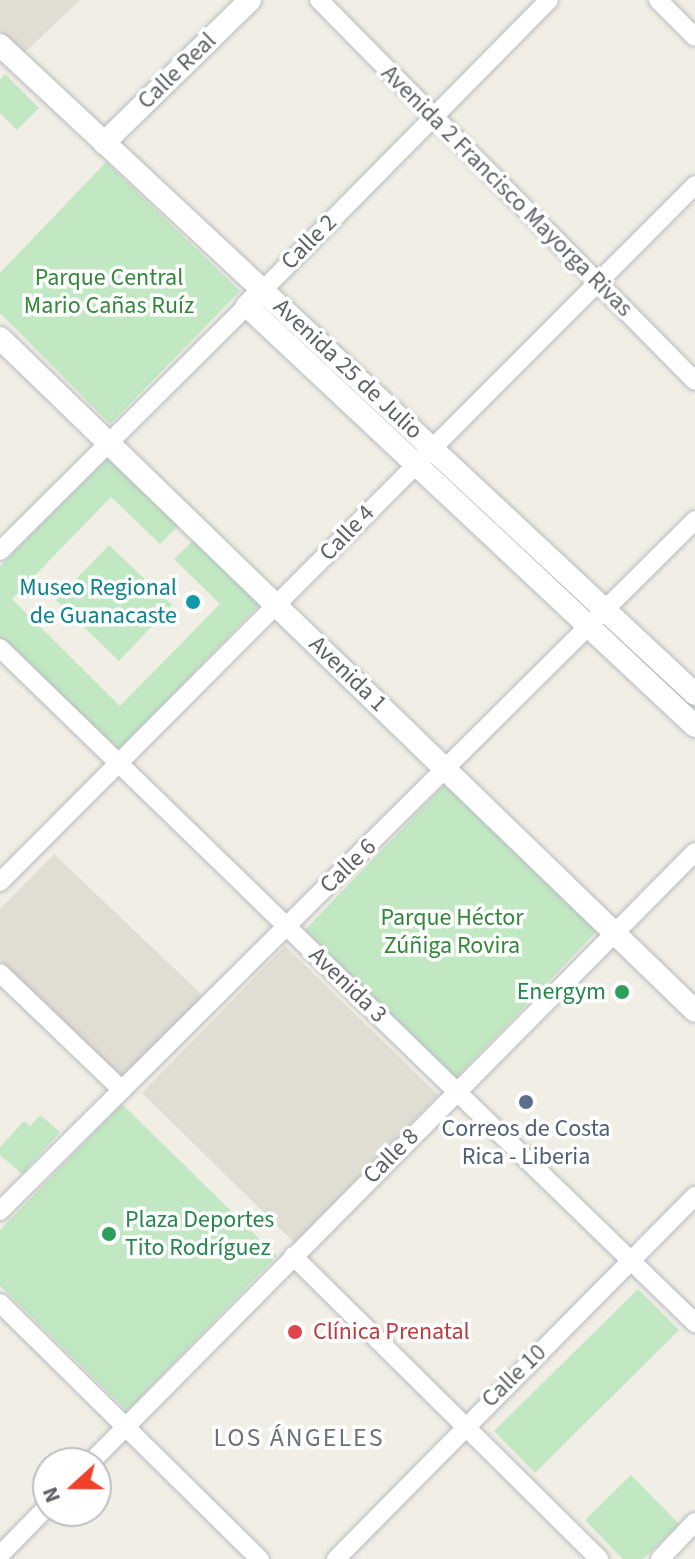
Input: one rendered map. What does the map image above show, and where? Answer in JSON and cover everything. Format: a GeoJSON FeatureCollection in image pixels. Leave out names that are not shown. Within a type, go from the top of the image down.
{"type":"FeatureCollection","features":[{"type":"Feature","properties":{"kind":"street","name":"Calle Real"},"geometry":{"type":"LineString","coordinates":[[104,143],[250,0]]}},
{"type":"Feature","properties":{"kind":"street","name":"Avenida 2 Francisco Mayorga Rivas"},"geometry":{"type":"LineString","coordinates":[[319,0],[695,381]]}},
{"type":"Feature","properties":{"kind":"street","name":"Calle 2"},"geometry":{"type":"LineString","coordinates":[[0,551],[110,444],[549,0]]}},
{"type":"Feature","properties":{"kind":"street"},"geometry":{"type":"LineString","coordinates":[[658,0],[695,37]]}},
{"type":"Feature","properties":{"kind":"street","name":"Avenida 25 de Julio"},"geometry":{"type":"LineString","coordinates":[[0,45],[104,143],[414,463],[695,726]]}},
{"type":"Feature","properties":{"kind":"street","name":"Calle 4"},"geometry":{"type":"LineString","coordinates":[[0,882],[414,463],[695,185]]}},
{"type":"Feature","properties":{"kind":"street","name":"Avenida 25 de Julio"},"geometry":{"type":"LineString","coordinates":[[255,298],[430,447],[695,694]]}},
{"type":"Feature","properties":{"kind":"street","name":"Avenida 1"},"geometry":{"type":"LineString","coordinates":[[0,338],[695,1011]]}},
{"type":"Feature","properties":{"kind":"street","name":"Calle 6"},"geometry":{"type":"LineString","coordinates":[[0,1211],[447,770],[695,520]]}},
{"type":"Feature","properties":{"kind":"street","name":"Avenida 3"},"geometry":{"type":"LineString","coordinates":[[0,648],[695,1323]]}},
{"type":"Feature","properties":{"kind":"street","name":"Calle 8"},"geometry":{"type":"LineString","coordinates":[[105,1447],[613,931],[695,852]]}},
{"type":"Feature","properties":{"kind":"street"},"geometry":{"type":"LineString","coordinates":[[0,973],[122,1090]]}},
{"type":"Feature","properties":{"kind":"street","name":"Calle 10"},"geometry":{"type":"LineString","coordinates":[[336,1559],[463,1425],[695,1196]]}},
{"type":"Feature","properties":{"kind":"street"},"geometry":{"type":"LineString","coordinates":[[293,1256],[599,1559]]}},
{"type":"Feature","properties":{"kind":"street"},"geometry":{"type":"LineString","coordinates":[[0,1303],[127,1424],[260,1559]]}},
{"type":"Feature","properties":{"kind":"street"},"geometry":{"type":"LineString","coordinates":[[0,1555],[32,1522]]}},
{"type":"Feature","properties":{"kind":"street"},"geometry":{"type":"LineString","coordinates":[[660,1559],[695,1522]]}},
{"type":"Feature","properties":{"kind":"shaded area"},"geometry":{"type":"Polygon","coordinates":[[[0,0],[80,0],[23,54],[0,30],[0,0]]]}},
{"type":"Feature","properties":{"kind":"shaded area"},"geometry":{"type":"Polygon","coordinates":[[[54,854],[203,996],[123,1082],[0,960],[0,909],[54,854]]]}},
{"type":"Feature","properties":{"kind":"shaded area"},"geometry":{"type":"Polygon","coordinates":[[[285,946],[438,1095],[295,1243],[142,1093],[285,946]]]}},
{"type":"Feature","properties":{"kind":"green space"},"geometry":{"type":"Polygon","coordinates":[[[5,74],[39,108],[17,130],[0,113],[0,80],[5,74]]]}},
{"type":"Feature","properties":{"kind":"green space","name":"Parque Central Mario Cañas Ruíz"},"geometry":{"type":"Polygon","coordinates":[[[106,162],[240,291],[110,424],[0,313],[0,273],[106,162]]]}},
{"type":"Feature","properties":{"kind":"green space"},"geometry":{"type":"Polygon","coordinates":[[[110,456],[180,524],[160,544],[111,497],[12,599],[120,706],[220,604],[174,559],[195,539],[261,603],[119,750],[0,637],[0,566],[110,456]]]}},
{"type":"Feature","properties":{"kind":"green space"},"geometry":{"type":"Polygon","coordinates":[[[109,545],[172,605],[119,661],[56,600],[109,545]]]}},
{"type":"Feature","properties":{"kind":"green space","name":"Parque Héctor Zúñiga Rovira"},"geometry":{"type":"Polygon","coordinates":[[[446,783],[597,931],[456,1078],[305,930],[446,783]]]}},
{"type":"Feature","properties":{"kind":"green space"},"geometry":{"type":"Polygon","coordinates":[[[122,1104],[277,1256],[127,1411],[0,1286],[0,1230],[122,1104]]]}},
{"type":"Feature","properties":{"kind":"green space"},"geometry":{"type":"Polygon","coordinates":[[[40,1115],[60,1132],[22,1174],[0,1155],[0,1147],[24,1121],[30,1126],[40,1115]]]}},
{"type":"Feature","properties":{"kind":"green space"},"geometry":{"type":"Polygon","coordinates":[[[638,1289],[679,1330],[535,1473],[494,1431],[638,1289]]]}},
{"type":"Feature","properties":{"kind":"green space"},"geometry":{"type":"Polygon","coordinates":[[[631,1475],[679,1524],[643,1559],[623,1559],[585,1520],[631,1475]]]}},
{"type":"Feature","properties":{"kind":"place","name":"Museo Regional de Guanacaste"},"geometry":{"type":"Point","coordinates":[193,602]}},
{"type":"Feature","properties":{"kind":"place","name":"Energym"},"geometry":{"type":"Point","coordinates":[622,992]}},
{"type":"Feature","properties":{"kind":"place","name":"Correos de Costa Rica - Liberia"},"geometry":{"type":"Point","coordinates":[526,1102]}},
{"type":"Feature","properties":{"kind":"place","name":"Plaza Deportes Tito Rodríguez"},"geometry":{"type":"Point","coordinates":[109,1234]}},
{"type":"Feature","properties":{"kind":"place","name":"Clínica Prenatal"},"geometry":{"type":"Point","coordinates":[295,1332]}},
{"type":"Feature","properties":{"kind":"district","name":"LOS ÁNGELES"},"geometry":{"type":"Point","coordinates":[299,1438]}}]}
